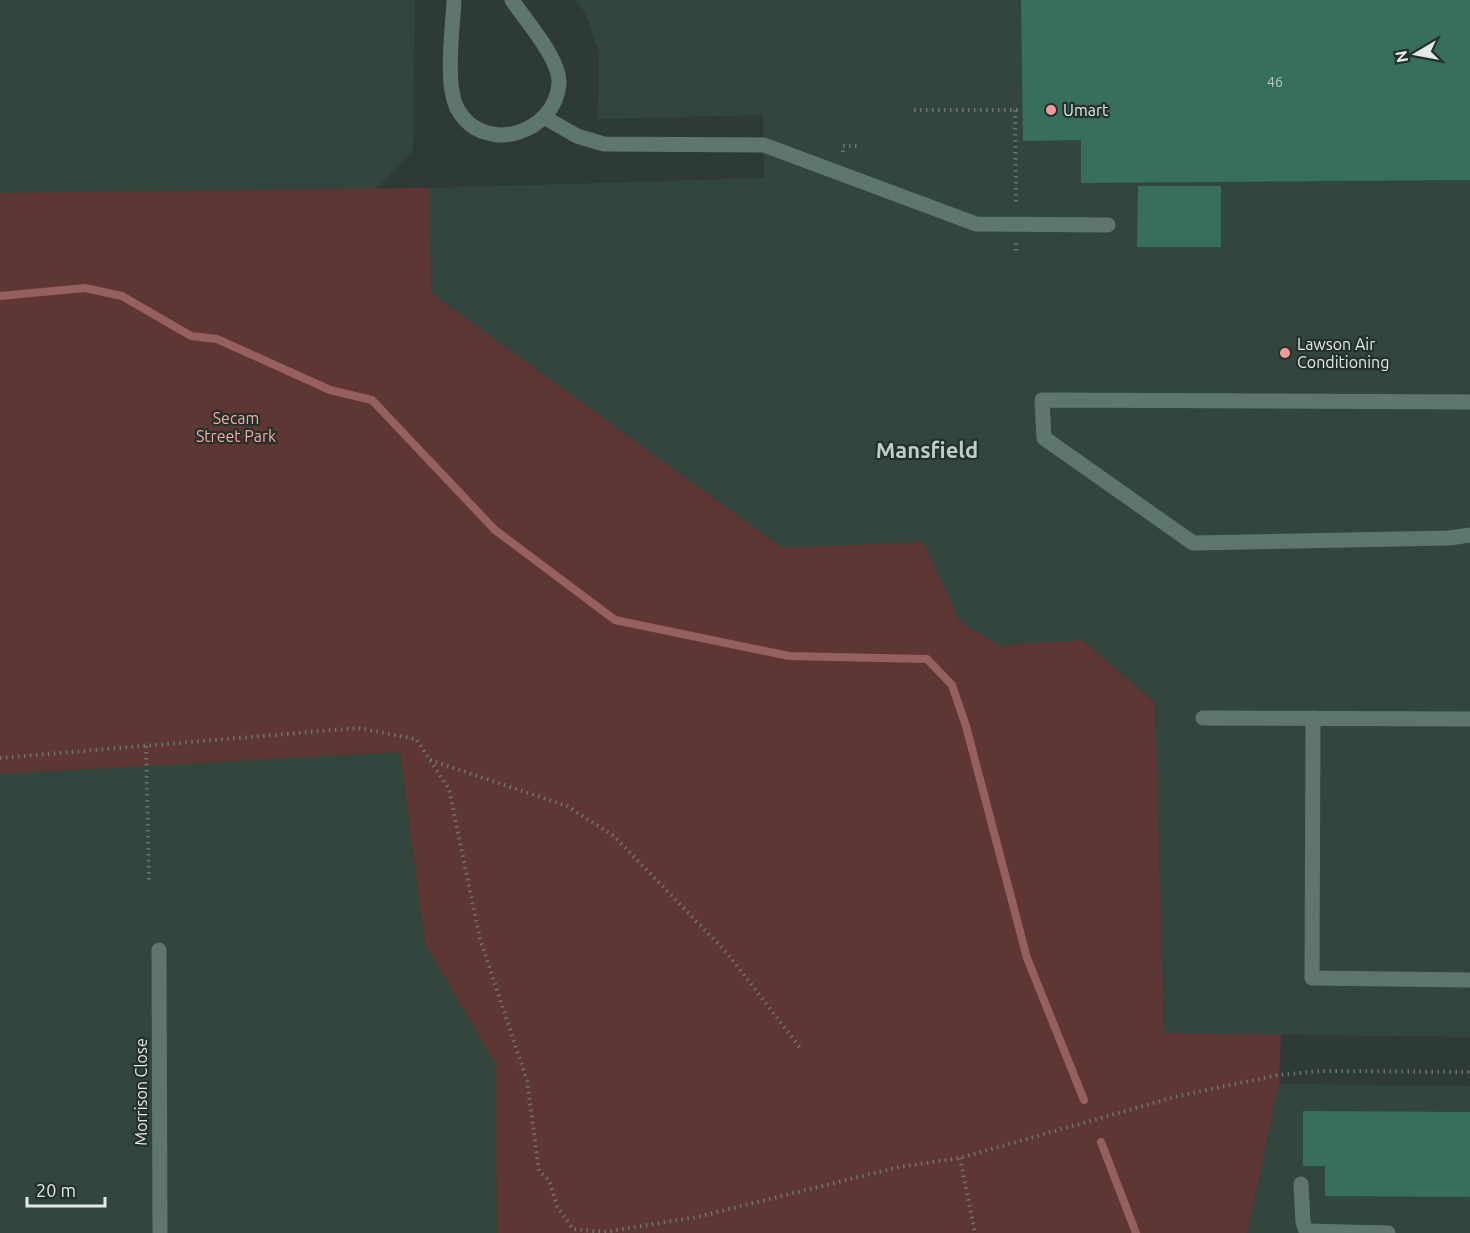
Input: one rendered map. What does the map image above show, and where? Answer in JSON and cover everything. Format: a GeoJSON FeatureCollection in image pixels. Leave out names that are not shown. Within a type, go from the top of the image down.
{"type":"FeatureCollection","features":[{"type":"Feature","properties":{"kind":"street"},"geometry":{"type":"LineString","coordinates":[[454,0],[452,82],[457,107],[470,127],[491,136],[510,135],[531,127],[544,117],[553,103],[559,84],[555,64],[512,0]]}},
{"type":"Feature","properties":{"kind":"street"},"geometry":{"type":"LineString","coordinates":[[544,117],[577,136],[604,144],[764,145],[976,224],[1108,225]]}},
{"type":"Feature","properties":{"kind":"street"},"geometry":{"type":"LineString","coordinates":[[1470,402],[1042,400],[1044,438],[1193,543],[1450,538],[1470,535]]}},
{"type":"Feature","properties":{"kind":"street"},"geometry":{"type":"LineString","coordinates":[[1203,718],[1470,718]]}},
{"type":"Feature","properties":{"kind":"street"},"geometry":{"type":"LineString","coordinates":[[1313,718],[1312,978],[1470,980]]}},
{"type":"Feature","properties":{"kind":"street","name":"Morrison Close"},"geometry":{"type":"LineString","coordinates":[[159,950],[160,1233]]}},
{"type":"Feature","properties":{"kind":"street"},"geometry":{"type":"LineString","coordinates":[[1301,1184],[1303,1222],[1306,1230],[1388,1233]]}},
{"type":"Feature","properties":{"kind":"path"},"geometry":{"type":"LineString","coordinates":[[914,110],[1022,110]]}},
{"type":"Feature","properties":{"kind":"path"},"geometry":{"type":"LineString","coordinates":[[1015,110],[1016,251]]}},
{"type":"Feature","properties":{"kind":"path"},"geometry":{"type":"LineString","coordinates":[[0,758],[358,728],[416,740],[449,789],[480,939],[527,1080],[539,1171],[549,1180],[557,1206],[573,1229],[603,1232],[697,1217],[899,1167],[960,1158],[1178,1096],[1278,1075],[1322,1071],[1470,1072]]}},
{"type":"Feature","properties":{"kind":"path"},"geometry":{"type":"LineString","coordinates":[[146,746],[149,880]]}},
{"type":"Feature","properties":{"kind":"path"},"geometry":{"type":"LineString","coordinates":[[430,760],[567,806],[614,836],[728,953],[801,1049]]}},
{"type":"Feature","properties":{"kind":"path"},"geometry":{"type":"LineString","coordinates":[[960,1158],[975,1233]]}},
{"type":"Feature","properties":{"kind":"shaded area"},"geometry":{"type":"Polygon","coordinates":[[[0,0],[415,0],[413,150],[376,189],[0,193],[0,0]]]}},
{"type":"Feature","properties":{"kind":"shaded area"},"geometry":{"type":"Polygon","coordinates":[[[575,0],[1470,0],[1470,1037],[1164,1033],[1155,703],[1082,640],[999,646],[960,622],[923,542],[782,548],[431,293],[429,188],[764,178],[763,115],[598,119],[599,53],[586,14],[575,0]]]}},
{"type":"Feature","properties":{"kind":"shaded area"},"geometry":{"type":"Polygon","coordinates":[[[400,752],[425,944],[495,1063],[497,1233],[0,1233],[0,774],[400,752]]]}},
{"type":"Feature","properties":{"kind":"shaded area"},"geometry":{"type":"Polygon","coordinates":[[[1279,1084],[1470,1086],[1470,1233],[1247,1233],[1279,1084]]]}},
{"type":"Feature","properties":{"kind":"green space","name":"Secam Street Park"},"geometry":{"type":"Polygon","coordinates":[[[429,188],[431,293],[782,548],[923,542],[960,622],[999,646],[1082,640],[1155,703],[1164,1033],[1281,1035],[1279,1084],[1247,1233],[497,1233],[495,1063],[425,944],[400,752],[0,774],[0,193],[429,188]]]}},
{"type":"Feature","properties":{"kind":"building"},"geometry":{"type":"Polygon","coordinates":[[[1021,0],[1470,0],[1470,180],[1081,183],[1081,140],[1023,141],[1021,0]]]}},
{"type":"Feature","properties":{"kind":"building"},"geometry":{"type":"Polygon","coordinates":[[[1138,186],[1221,186],[1221,247],[1137,247],[1138,186]]]}},
{"type":"Feature","properties":{"kind":"building"},"geometry":{"type":"Polygon","coordinates":[[[1303,1111],[1470,1112],[1470,1197],[1325,1196],[1325,1166],[1303,1166],[1303,1111]]]}},
{"type":"Feature","properties":{"kind":"waterway"},"geometry":{"type":"LineString","coordinates":[[0,296],[85,288],[122,296],[191,336],[217,339],[330,390],[372,400],[495,530],[615,620],[789,656],[927,659],[952,685],[966,726],[1027,958],[1084,1100]]}},
{"type":"Feature","properties":{"kind":"waterway"},"geometry":{"type":"LineString","coordinates":[[1101,1142],[1136,1233]]}},
{"type":"Feature","properties":{"kind":"place","name":"Umart"},"geometry":{"type":"Point","coordinates":[1051,110]}},
{"type":"Feature","properties":{"kind":"place","name":"Lawson Air Conditioning"},"geometry":{"type":"Point","coordinates":[1285,353]}},
{"type":"Feature","properties":{"kind":"district","name":"Mansfield"},"geometry":{"type":"Point","coordinates":[927,450]}}]}
